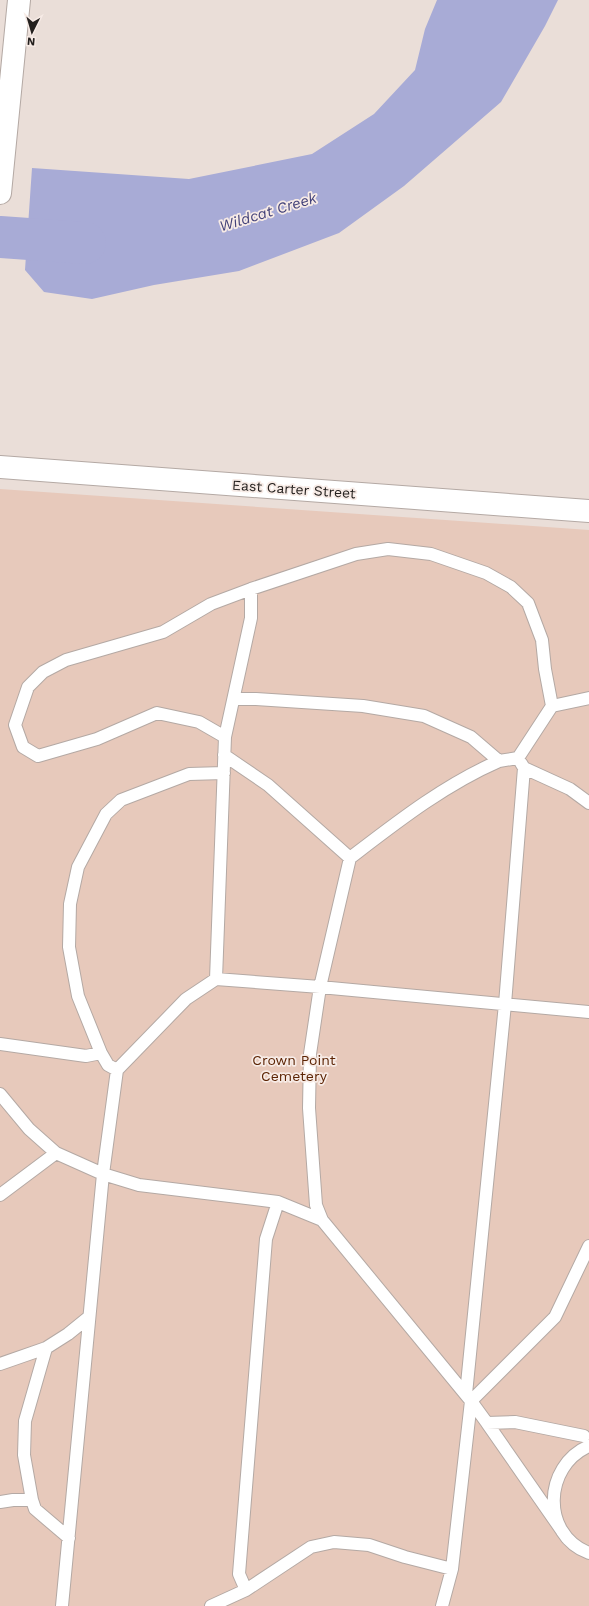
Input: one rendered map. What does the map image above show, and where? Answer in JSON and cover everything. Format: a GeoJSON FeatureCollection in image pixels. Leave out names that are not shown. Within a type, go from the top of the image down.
{"type":"FeatureCollection","features":[{"type":"Feature","properties":{"kind":"street"},"geometry":{"type":"LineString","coordinates":[[0,193],[19,0]]}},
{"type":"Feature","properties":{"kind":"street","name":"East Carter Street"},"geometry":{"type":"LineString","coordinates":[[0,467],[589,510]]}},
{"type":"Feature","properties":{"kind":"lane"},"geometry":{"type":"LineString","coordinates":[[225,737],[199,722],[157,713],[97,740],[38,756],[23,747],[15,725],[28,688],[43,672],[66,660],[163,632],[211,604],[251,589],[356,554],[388,548],[431,554],[486,573],[511,587],[528,603],[542,640],[545,669],[552,706],[521,763],[505,1004],[469,1398],[452,1569],[442,1606]]}},
{"type":"Feature","properties":{"kind":"lane"},"geometry":{"type":"LineString","coordinates":[[216,979],[225,737],[251,618],[251,589]]}},
{"type":"Feature","properties":{"kind":"lane"},"geometry":{"type":"LineString","coordinates":[[552,706],[589,698]]}},
{"type":"Feature","properties":{"kind":"lane"},"geometry":{"type":"LineString","coordinates":[[234,699],[363,706],[424,716],[471,737],[499,761]]}},
{"type":"Feature","properties":{"kind":"lane"},"geometry":{"type":"LineString","coordinates":[[224,755],[268,785],[350,858]]}},
{"type":"Feature","properties":{"kind":"lane"},"geometry":{"type":"LineString","coordinates":[[589,803],[570,789],[521,763],[499,761],[476,771],[419,806],[350,858],[320,987],[310,1054],[309,1108],[316,1204],[322,1220],[469,1398],[567,1538],[582,1550],[589,1553]]}},
{"type":"Feature","properties":{"kind":"lane"},"geometry":{"type":"LineString","coordinates":[[117,1070],[108,1065],[101,1053],[78,996],[69,947],[70,904],[78,867],[106,814],[121,800],[189,774],[224,773]]}},
{"type":"Feature","properties":{"kind":"lane"},"geometry":{"type":"LineString","coordinates":[[62,1606],[103,1174],[117,1070],[186,999],[216,979],[589,1012]]}},
{"type":"Feature","properties":{"kind":"lane"},"geometry":{"type":"LineString","coordinates":[[0,1044],[86,1056],[101,1053]]}},
{"type":"Feature","properties":{"kind":"lane"},"geometry":{"type":"LineString","coordinates":[[0,1094],[29,1129],[56,1153],[103,1174],[139,1185],[278,1202],[322,1220]]}},
{"type":"Feature","properties":{"kind":"lane"},"geometry":{"type":"LineString","coordinates":[[0,1195],[56,1153]]}},
{"type":"Feature","properties":{"kind":"lane"},"geometry":{"type":"LineString","coordinates":[[246,1590],[239,1574],[264,1255],[266,1239],[278,1202]]}},
{"type":"Feature","properties":{"kind":"lane"},"geometry":{"type":"LineString","coordinates":[[469,1398],[555,1317],[589,1246]]}},
{"type":"Feature","properties":{"kind":"lane"},"geometry":{"type":"LineString","coordinates":[[0,1364],[46,1348],[68,1334],[89,1317]]}},
{"type":"Feature","properties":{"kind":"lane"},"geometry":{"type":"LineString","coordinates":[[46,1348],[25,1421],[24,1455],[35,1509],[69,1538]]}},
{"type":"Feature","properties":{"kind":"lane"},"geometry":{"type":"LineString","coordinates":[[487,1424],[515,1422],[586,1440],[566,1463],[556,1481],[553,1501],[557,1521],[567,1538]]}},
{"type":"Feature","properties":{"kind":"lane"},"geometry":{"type":"LineString","coordinates":[[0,1502],[32,1500]]}},
{"type":"Feature","properties":{"kind":"lane"},"geometry":{"type":"LineString","coordinates":[[211,1606],[246,1590],[311,1547],[334,1542],[369,1545],[405,1557],[452,1569]]}},
{"type":"Feature","properties":{"kind":"green space","name":"Crown Point Cemetery"},"geometry":{"type":"Polygon","coordinates":[[[0,489],[589,530],[589,1606],[0,1606],[0,489]]]}},
{"type":"Feature","properties":{"kind":"water"},"geometry":{"type":"Polygon","coordinates":[[[437,0],[558,0],[545,26],[501,102],[404,186],[339,233],[239,271],[154,285],[92,299],[44,292],[25,270],[32,168],[189,179],[312,154],[374,114],[415,70],[425,29],[437,0]]]}},
{"type":"Feature","properties":{"kind":"waterway","name":"Wildcat Creek"},"geometry":{"type":"LineString","coordinates":[[0,237],[85,243]]}}]}
